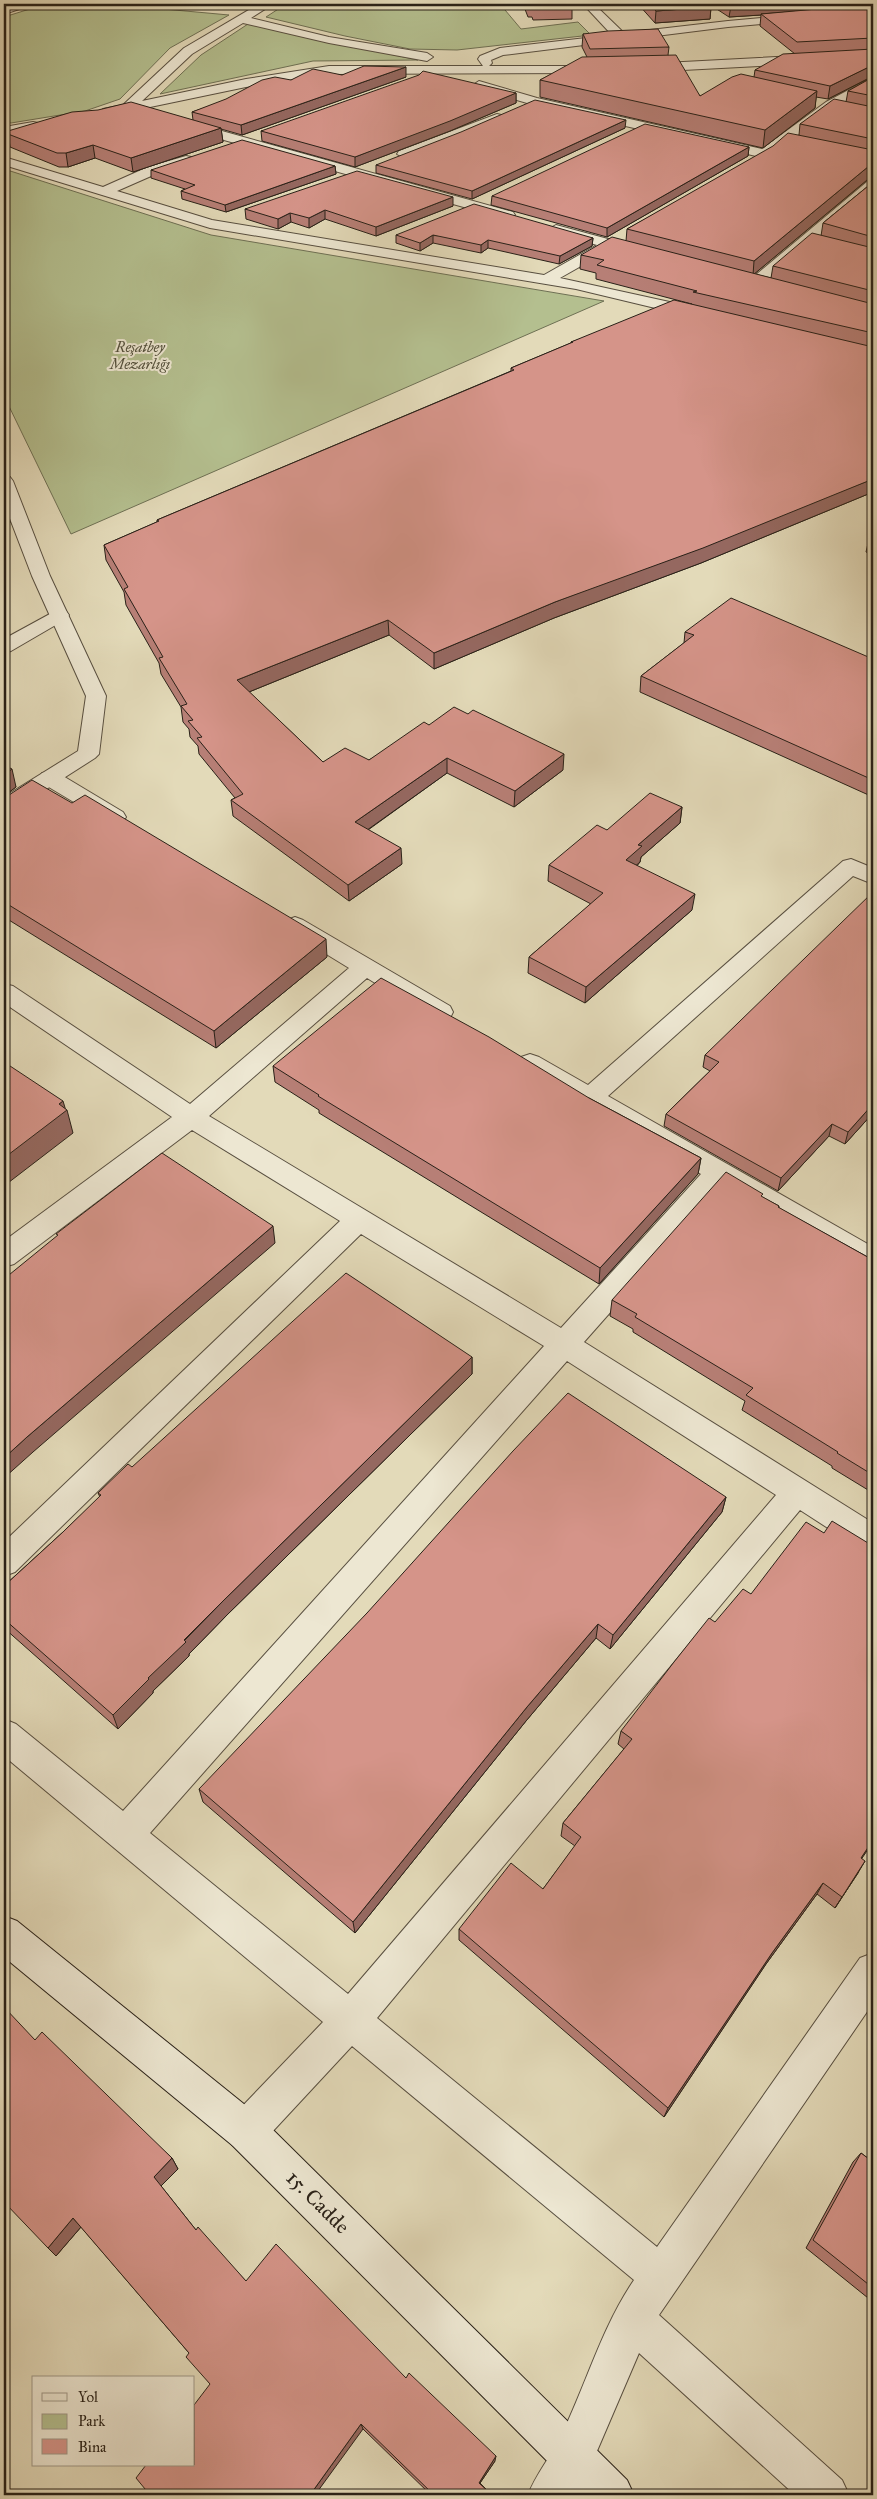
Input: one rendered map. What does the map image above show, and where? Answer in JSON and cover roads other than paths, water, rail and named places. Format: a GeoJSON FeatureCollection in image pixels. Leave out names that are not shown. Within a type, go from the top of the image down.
{"type":"FeatureCollection","features":[{"type":"Feature","properties":{"kind":"street"},"geometry":{"type":"LineString","coordinates":[[4,11],[29,4]]}},
{"type":"Feature","properties":{"kind":"street"},"geometry":{"type":"LineString","coordinates":[[126,108],[188,51],[267,4]]}},
{"type":"Feature","properties":{"kind":"street"},"geometry":{"type":"LineString","coordinates":[[588,4],[621,37]]}},
{"type":"Feature","properties":{"kind":"street"},"geometry":{"type":"LineString","coordinates":[[488,69],[484,59],[500,52],[728,24],[873,11]]}},
{"type":"Feature","properties":{"kind":"street"},"geometry":{"type":"LineString","coordinates":[[714,14],[743,35]]}},
{"type":"Feature","properties":{"kind":"street"},"geometry":{"type":"LineString","coordinates":[[242,20],[329,40],[488,69]]}},
{"type":"Feature","properties":{"kind":"street"},"geometry":{"type":"LineString","coordinates":[[766,50],[780,61],[873,44]]}},
{"type":"Feature","properties":{"kind":"street"},"geometry":{"type":"LineString","coordinates":[[629,68],[873,56]]}},
{"type":"Feature","properties":{"kind":"street"},"geometry":{"type":"LineString","coordinates":[[659,67],[706,78]]}},
{"type":"Feature","properties":{"kind":"street"},"geometry":{"type":"LineString","coordinates":[[98,114],[246,83],[329,70],[610,68]]}},
{"type":"Feature","properties":{"kind":"street"},"geometry":{"type":"LineString","coordinates":[[406,83],[414,80],[427,70]]}},
{"type":"Feature","properties":{"kind":"street"},"geometry":{"type":"LineString","coordinates":[[427,70],[534,101],[764,154]]}},
{"type":"Feature","properties":{"kind":"street"},"geometry":{"type":"LineString","coordinates":[[747,164],[784,140],[830,105],[872,82]]}},
{"type":"Feature","properties":{"kind":"street"},"geometry":{"type":"LineString","coordinates":[[391,159],[510,113],[534,101]]}},
{"type":"Feature","properties":{"kind":"street"},"geometry":{"type":"LineString","coordinates":[[811,101],[847,109]]}},
{"type":"Feature","properties":{"kind":"street"},"geometry":{"type":"LineString","coordinates":[[126,108],[154,116]]}},
{"type":"Feature","properties":{"kind":"street"},"geometry":{"type":"LineString","coordinates":[[172,121],[518,218]]}},
{"type":"Feature","properties":{"kind":"street"},"geometry":{"type":"LineString","coordinates":[[4,129],[38,125]]}},
{"type":"Feature","properties":{"kind":"street"},"geometry":{"type":"LineString","coordinates":[[625,135],[643,126]]}},
{"type":"Feature","properties":{"kind":"street"},"geometry":{"type":"LineString","coordinates":[[217,150],[262,135]]}},
{"type":"Feature","properties":{"kind":"street"},"geometry":{"type":"LineString","coordinates":[[784,140],[802,144]]}},
{"type":"Feature","properties":{"kind":"street"},"geometry":{"type":"LineString","coordinates":[[103,192],[152,170],[198,156]]}},
{"type":"Feature","properties":{"kind":"street"},"geometry":{"type":"LineString","coordinates":[[4,161],[210,224],[576,285],[710,316]]}},
{"type":"Feature","properties":{"kind":"street"},"geometry":{"type":"LineString","coordinates":[[338,179],[374,166]]}},
{"type":"Feature","properties":{"kind":"street"},"geometry":{"type":"LineString","coordinates":[[774,287],[751,281],[806,240],[873,184]]}},
{"type":"Feature","properties":{"kind":"street"},"geometry":{"type":"LineString","coordinates":[[455,212],[491,197]]}},
{"type":"Feature","properties":{"kind":"street"},"geometry":{"type":"LineString","coordinates":[[851,202],[866,205]]}},
{"type":"Feature","properties":{"kind":"street"},"geometry":{"type":"LineString","coordinates":[[210,224],[237,215]]}},
{"type":"Feature","properties":{"kind":"street"},"geometry":{"type":"LineString","coordinates":[[545,226],[655,256]]}},
{"type":"Feature","properties":{"kind":"street"},"geometry":{"type":"LineString","coordinates":[[546,280],[626,234]]}},
{"type":"Feature","properties":{"kind":"street"},"geometry":{"type":"LineString","coordinates":[[359,250],[386,240]]}},
{"type":"Feature","properties":{"kind":"street"},"geometry":{"type":"LineString","coordinates":[[806,240],[825,245]]}},
{"type":"Feature","properties":{"kind":"street"},"geometry":{"type":"LineString","coordinates":[[4,481],[96,696],[88,754],[4,806]]}},
{"type":"Feature","properties":{"kind":"street"},"geometry":{"type":"LineString","coordinates":[[4,647],[60,615]]}},
{"type":"Feature","properties":{"kind":"street"},"geometry":{"type":"LineString","coordinates":[[50,778],[135,829]]}},
{"type":"Feature","properties":{"kind":"street"},"geometry":{"type":"LineString","coordinates":[[590,1097],[851,866],[873,877]]}},
{"type":"Feature","properties":{"kind":"street"},"geometry":{"type":"LineString","coordinates":[[280,916],[461,1023]]}},
{"type":"Feature","properties":{"kind":"street"},"geometry":{"type":"LineString","coordinates":[[4,1256],[191,1117],[365,967]]}},
{"type":"Feature","properties":{"kind":"street"},"geometry":{"type":"LineString","coordinates":[[4,992],[191,1117],[564,1344],[873,1540]]}},
{"type":"Feature","properties":{"kind":"street"},"geometry":{"type":"LineString","coordinates":[[513,1053],[719,1171],[870,1251]]}},
{"type":"Feature","properties":{"kind":"street"},"geometry":{"type":"LineString","coordinates":[[125,1835],[719,1171]]}},
{"type":"Feature","properties":{"kind":"street"},"geometry":{"type":"LineString","coordinates":[[4,1562],[359,1219]]}},
{"type":"Feature","properties":{"kind":"street"},"geometry":{"type":"LineString","coordinates":[[246,2131],[350,2021],[797,1492]]}},
{"type":"Feature","properties":{"kind":"street"},"geometry":{"type":"LineString","coordinates":[[4,1735],[662,2277]]}},
{"type":"Feature","properties":{"kind":"street","name":"15. Cadde"},"geometry":{"type":"LineString","coordinates":[[4,1934],[246,2131],[612,2495]]}},
{"type":"Feature","properties":{"kind":"street"},"geometry":{"type":"LineString","coordinates":[[550,2495],[573,2457],[632,2319],[873,1971]]}},
{"type":"Feature","properties":{"kind":"street"},"geometry":{"type":"LineString","coordinates":[[632,2319],[827,2495]]}},
{"type":"Feature","properties":{"kind":"park label","name":"Reşatbey Mezarlığı"},"geometry":{"type":"Point","coordinates":[140,356]}}]}
